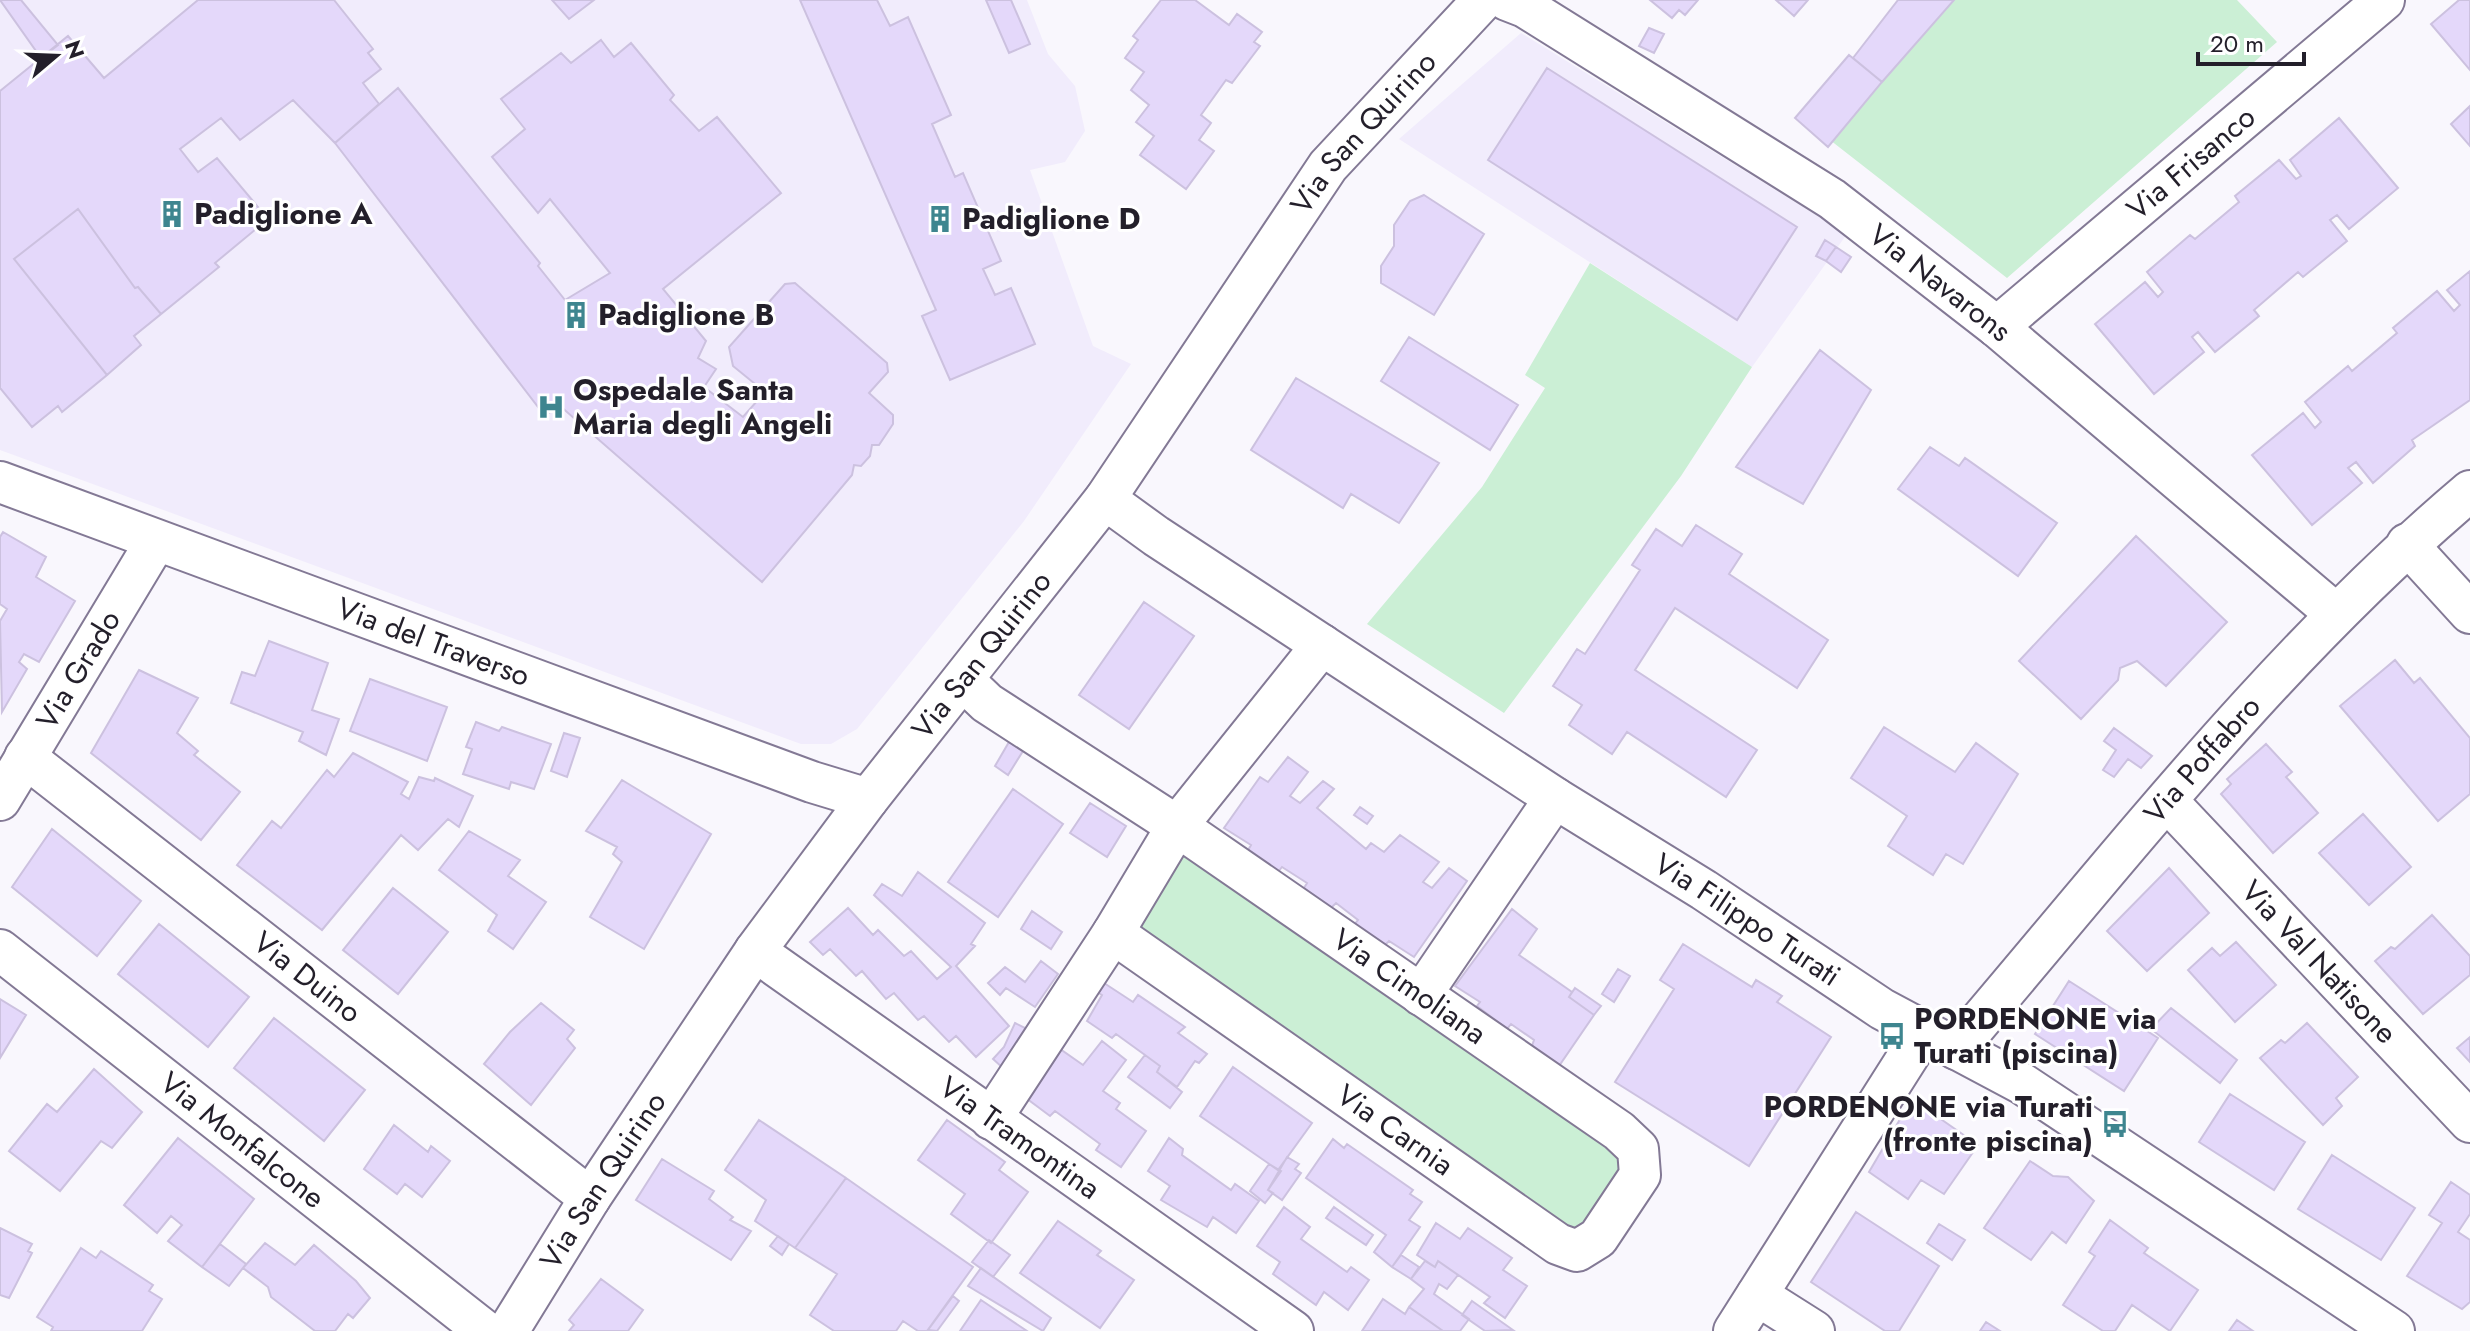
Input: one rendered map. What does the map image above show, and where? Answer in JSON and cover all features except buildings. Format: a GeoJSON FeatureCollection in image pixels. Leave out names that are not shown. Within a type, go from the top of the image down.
{"type":"FeatureCollection","features":[{"type":"Feature","properties":{"kind":"street","name":"Via San Quirino"},"geometry":{"type":"LineString","coordinates":[[508,1331],[590,1198],[755,951],[868,799],[1105,499],[1328,166],[1483,0]]}},
{"type":"Feature","properties":{"kind":"street","name":"Via Navarons"},"geometry":{"type":"LineString","coordinates":[[1507,0],[1525,7],[1832,199],[1997,327],[2336,614]]}},
{"type":"Feature","properties":{"kind":"street","name":"Via Frisanco"},"geometry":{"type":"LineString","coordinates":[[1997,327],[2384,0]]}},
{"type":"Feature","properties":{"kind":"street","name":"Via del Traverso"},"geometry":{"type":"LineString","coordinates":[[0,482],[812,782],[868,799]]}},
{"type":"Feature","properties":{"kind":"street","name":"Via Poffabro"},"geometry":{"type":"LineString","coordinates":[[1734,1331],[1940,1041],[2168,802],[2240,717],[2336,614],[2407,544],[2470,491]]}},
{"type":"Feature","properties":{"kind":"street","name":"Via Filippo Turati"},"geometry":{"type":"LineString","coordinates":[[1105,499],[1555,798],[1940,1041],[2021,1083],[2394,1331]]}},
{"type":"Feature","properties":{"kind":"street","name":"Via Grado"},"geometry":{"type":"LineString","coordinates":[[0,800],[156,541]]}},
{"type":"Feature","properties":{"kind":"street"},"geometry":{"type":"LineString","coordinates":[[2407,544],[2470,613]]}},
{"type":"Feature","properties":{"kind":"street"},"geometry":{"type":"LineString","coordinates":[[991,1119],[1113,933],[1177,826],[1322,645]]}},
{"type":"Feature","properties":{"kind":"street","name":"Via Cimoliana"},"geometry":{"type":"LineString","coordinates":[[963,680],[987,703],[1177,826],[1619,1131],[1638,1149]]}},
{"type":"Feature","properties":{"kind":"street","name":"Via Duino"},"geometry":{"type":"LineString","coordinates":[[25,757],[590,1198]]}},
{"type":"Feature","properties":{"kind":"street"},"geometry":{"type":"LineString","coordinates":[[1421,995],[1555,798]]}},
{"type":"Feature","properties":{"kind":"street","name":"Via Val Natisone"},"geometry":{"type":"LineString","coordinates":[[2168,802],[2470,1122]]}},
{"type":"Feature","properties":{"kind":"street","name":"Via Carnia"},"geometry":{"type":"LineString","coordinates":[[1113,933],[1558,1244],[1577,1251],[1598,1238],[1640,1175],[1638,1149]]}},
{"type":"Feature","properties":{"kind":"street","name":"Via Monfalcone"},"geometry":{"type":"LineString","coordinates":[[0,950],[485,1331]]}},
{"type":"Feature","properties":{"kind":"street","name":"Via Tramontina"},"geometry":{"type":"LineString","coordinates":[[755,951],[1285,1329]]}},
{"type":"Feature","properties":{"kind":"street"},"geometry":{"type":"LineString","coordinates":[[1757,1295],[1814,1331]]}},
{"type":"Feature","properties":{"kind":"shaded area","name":"Ospedale Santa Maria degli Angeli"},"geometry":{"type":"Polygon","coordinates":[[[0,0],[1027,0],[1048,54],[1075,86],[1085,131],[1065,162],[1030,170],[1093,346],[1131,364],[1024,521],[857,729],[831,744],[801,744],[0,450],[0,0]]]}},
{"type":"Feature","properties":{"kind":"shaded area"},"geometry":{"type":"Polygon","coordinates":[[[1521,33],[1847,234],[1752,367],[1399,139],[1521,33]]]}},
{"type":"Feature","properties":{"kind":"green space"},"geometry":{"type":"Polygon","coordinates":[[[1951,0],[2237,0],[2277,42],[2007,278],[1821,133],[1951,0]]]}},
{"type":"Feature","properties":{"kind":"green space"},"geometry":{"type":"Polygon","coordinates":[[[1590,263],[1752,367],[1681,476],[1504,713],[1367,624],[1482,487],[1545,388],[1525,375],[1590,263]]]}},
{"type":"Feature","properties":{"kind":"green space"},"geometry":{"type":"Polygon","coordinates":[[[1177,826],[1638,1149],[1577,1251],[1113,933],[1177,826]]]}},
{"type":"Feature","properties":{"kind":"place","name":"Padiglione A"},"geometry":{"type":"Point","coordinates":[172,214]}},
{"type":"Feature","properties":{"kind":"place","name":"Padiglione D"},"geometry":{"type":"Point","coordinates":[940,219]}},
{"type":"Feature","properties":{"kind":"place","name":"Padiglione B"},"geometry":{"type":"Point","coordinates":[576,315]}},
{"type":"Feature","properties":{"kind":"place","name":"Ospedale Santa Maria degli Angeli"},"geometry":{"type":"Point","coordinates":[551,407]}},
{"type":"Feature","properties":{"kind":"place","name":"PORDENONE via Turati (piscina)"},"geometry":{"type":"Point","coordinates":[1892,1036]}},
{"type":"Feature","properties":{"kind":"place","name":"PORDENONE via Turati (fronte piscina)"},"geometry":{"type":"Point","coordinates":[2115,1124]}}]}
